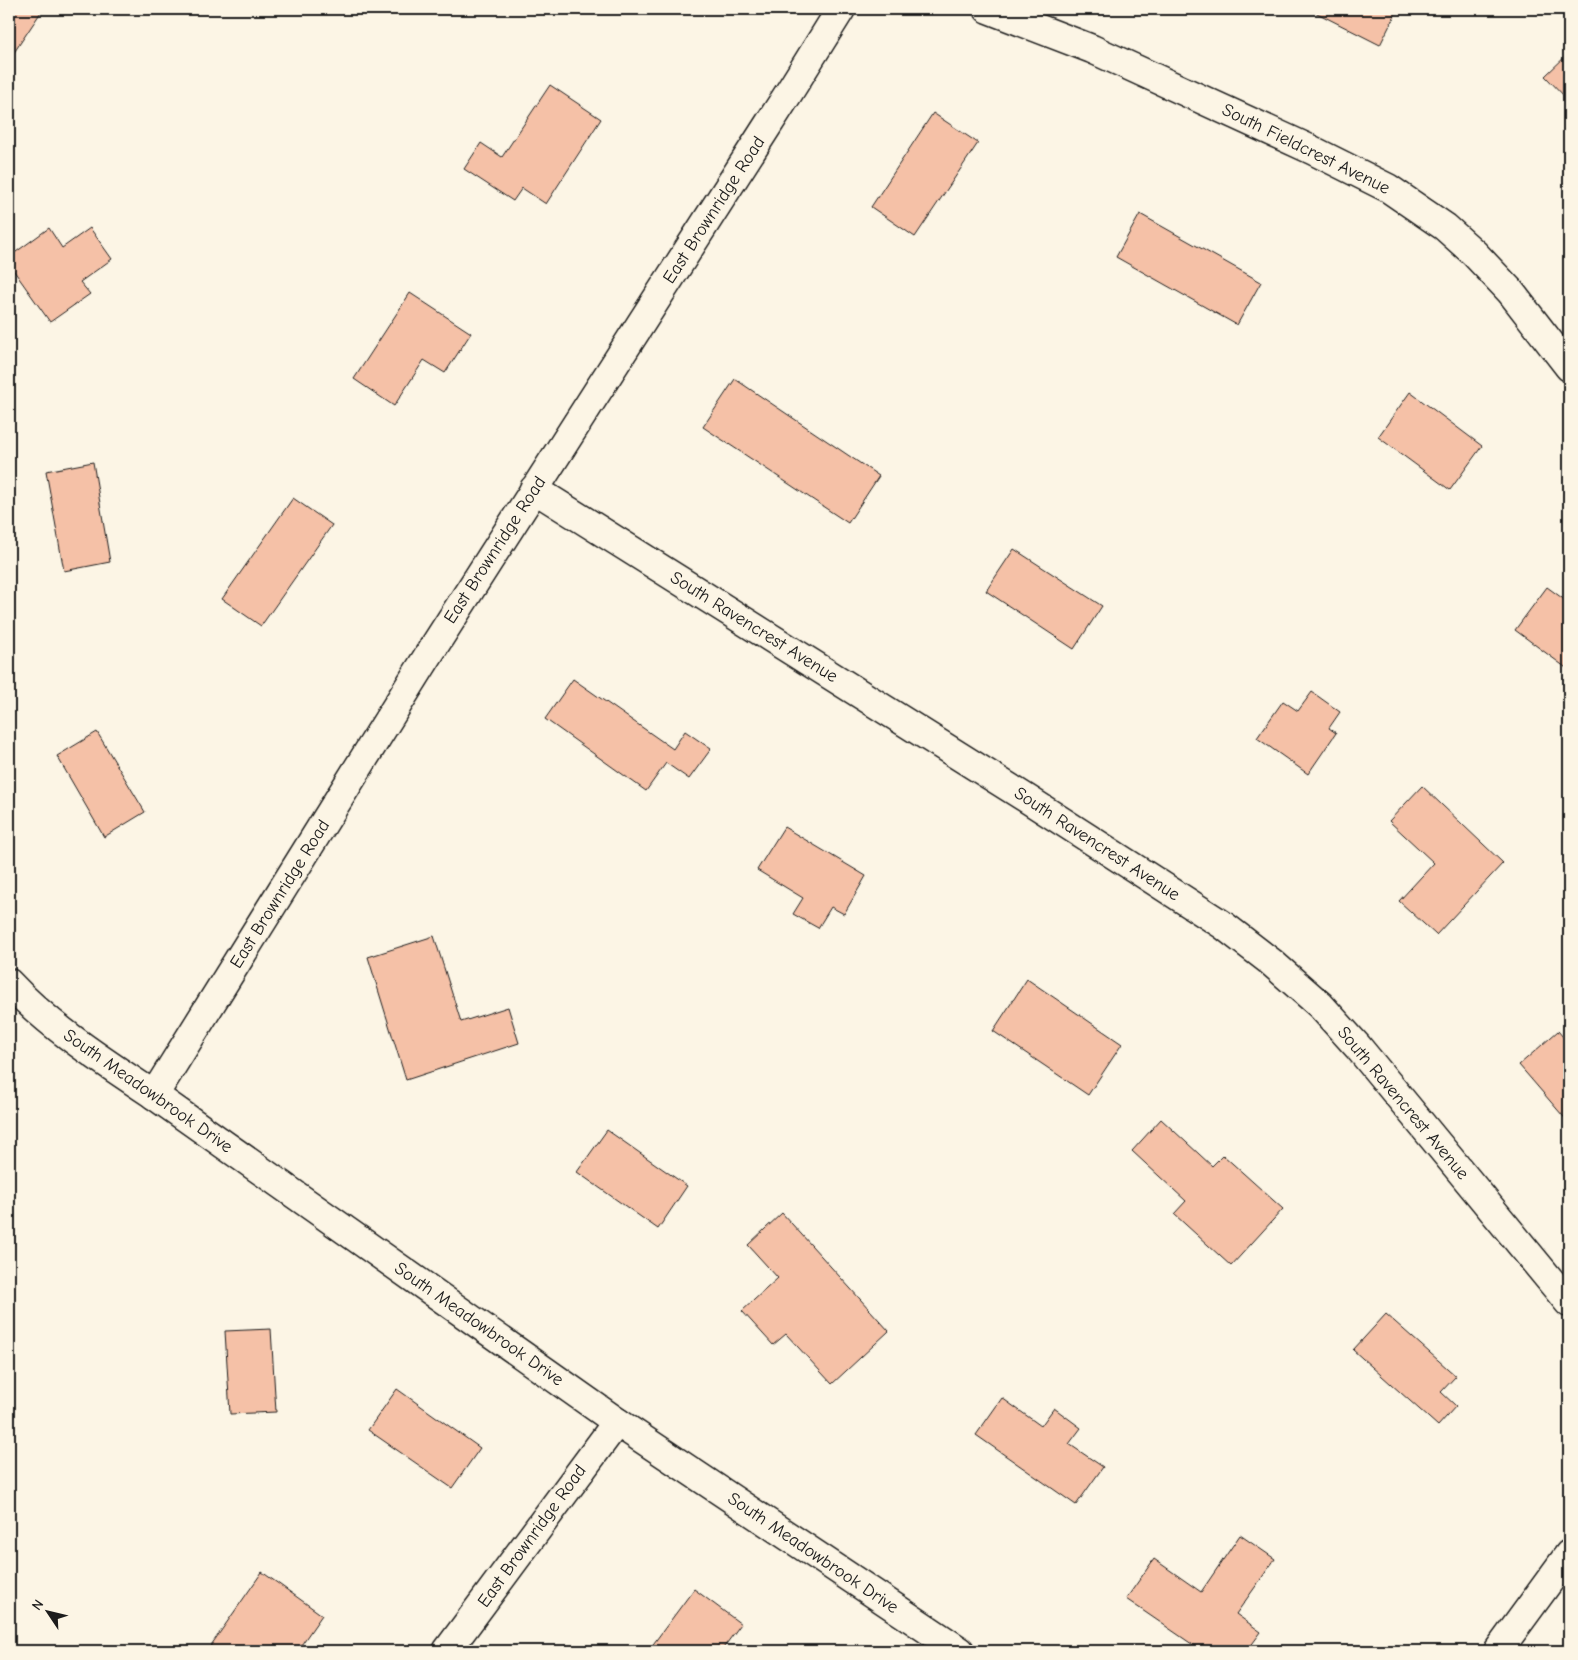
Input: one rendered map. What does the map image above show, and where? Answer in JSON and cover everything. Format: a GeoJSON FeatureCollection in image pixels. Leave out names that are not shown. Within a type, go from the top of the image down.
{"type":"FeatureCollection","features":[{"type":"Feature","properties":{"kind":"street","name":"East Brownridge Road"},"geometry":{"type":"LineString","coordinates":[[154,1095],[431,651],[841,9]]}},
{"type":"Feature","properties":{"kind":"street","name":"South Fieldcrest Avenue"},"geometry":{"type":"LineString","coordinates":[[988,9],[1092,49],[1312,150],[1388,188],[1445,227],[1474,253],[1510,291],[1569,367]]}},
{"type":"Feature","properties":{"kind":"street","name":"South Ravencrest Avenue"},"geometry":{"type":"LineString","coordinates":[[534,489],[1061,821],[1223,925],[1271,962],[1320,1005],[1358,1046],[1569,1303]]}},
{"type":"Feature","properties":{"kind":"street","name":"South Meadowbrook Drive"},"geometry":{"type":"LineString","coordinates":[[9,983],[22,997],[70,1038],[154,1095],[617,1422],[960,1651]]}},
{"type":"Feature","properties":{"kind":"street","name":"East Brownridge Road"},"geometry":{"type":"LineString","coordinates":[[447,1651],[617,1422]]}},
{"type":"Feature","properties":{"kind":"street"},"geometry":{"type":"LineString","coordinates":[[1498,1651],[1569,1554]]}},
{"type":"Feature","properties":{"kind":"building"},"geometry":{"type":"Polygon","coordinates":[[[9,9],[43,9],[9,60],[9,9]]]}},
{"type":"Feature","properties":{"kind":"building"},"geometry":{"type":"Polygon","coordinates":[[[1309,9],[1398,9],[1380,45],[1309,9]]]}},
{"type":"Feature","properties":{"kind":"building"},"geometry":{"type":"Polygon","coordinates":[[[1569,53],[1569,101],[1545,76],[1569,53]]]}},
{"type":"Feature","properties":{"kind":"building"},"geometry":{"type":"Polygon","coordinates":[[[550,85],[601,119],[546,204],[522,188],[513,201],[464,169],[481,143],[502,157],[550,85]]]}},
{"type":"Feature","properties":{"kind":"building"},"geometry":{"type":"Polygon","coordinates":[[[933,113],[978,143],[915,237],[871,207],[933,113]]]}},
{"type":"Feature","properties":{"kind":"building"},"geometry":{"type":"Polygon","coordinates":[[[1140,214],[1261,282],[1237,325],[1116,257],[1140,214]]]}},
{"type":"Feature","properties":{"kind":"building"},"geometry":{"type":"Polygon","coordinates":[[[49,228],[62,248],[90,228],[112,259],[80,282],[90,294],[50,322],[9,264],[9,257],[49,228]]]}},
{"type":"Feature","properties":{"kind":"building"},"geometry":{"type":"Polygon","coordinates":[[[410,293],[471,333],[445,373],[424,360],[394,406],[354,379],[410,293]]]}},
{"type":"Feature","properties":{"kind":"building"},"geometry":{"type":"Polygon","coordinates":[[[735,379],[879,476],[848,523],[703,427],[735,379]]]}},
{"type":"Feature","properties":{"kind":"building"},"geometry":{"type":"Polygon","coordinates":[[[1410,392],[1482,446],[1450,490],[1378,437],[1410,392]]]}},
{"type":"Feature","properties":{"kind":"building"},"geometry":{"type":"Polygon","coordinates":[[[93,462],[110,562],[64,571],[46,471],[93,462]]]}},
{"type":"Feature","properties":{"kind":"building"},"geometry":{"type":"Polygon","coordinates":[[[293,498],[332,525],[261,626],[222,599],[293,498]]]}},
{"type":"Feature","properties":{"kind":"building"},"geometry":{"type":"Polygon","coordinates":[[[1014,549],[1102,606],[1074,649],[986,591],[1014,549]]]}},
{"type":"Feature","properties":{"kind":"building"},"geometry":{"type":"Polygon","coordinates":[[[1547,587],[1569,603],[1569,670],[1515,630],[1547,587]]]}},
{"type":"Feature","properties":{"kind":"building"},"geometry":{"type":"Polygon","coordinates":[[[573,679],[673,749],[685,731],[711,749],[689,779],[666,763],[646,791],[545,719],[573,679]]]}},
{"type":"Feature","properties":{"kind":"building"},"geometry":{"type":"Polygon","coordinates":[[[1312,692],[1340,712],[1329,728],[1336,733],[1308,774],[1257,738],[1283,701],[1298,711],[1312,692]]]}},
{"type":"Feature","properties":{"kind":"building"},"geometry":{"type":"Polygon","coordinates":[[[97,732],[145,812],[104,837],[57,756],[97,732]]]}},
{"type":"Feature","properties":{"kind":"building"},"geometry":{"type":"Polygon","coordinates":[[[1422,786],[1503,863],[1436,935],[1399,901],[1434,863],[1389,821],[1422,786]]]}},
{"type":"Feature","properties":{"kind":"building"},"geometry":{"type":"Polygon","coordinates":[[[784,827],[866,876],[844,914],[831,907],[818,928],[793,914],[803,898],[757,870],[784,827]]]}},
{"type":"Feature","properties":{"kind":"building"},"geometry":{"type":"Polygon","coordinates":[[[434,936],[461,1022],[508,1007],[519,1043],[406,1080],[368,957],[434,936]]]}},
{"type":"Feature","properties":{"kind":"building"},"geometry":{"type":"Polygon","coordinates":[[[1027,979],[1122,1044],[1088,1095],[993,1031],[1027,979]]]}},
{"type":"Feature","properties":{"kind":"building"},"geometry":{"type":"Polygon","coordinates":[[[1558,1031],[1569,1044],[1569,1123],[1519,1065],[1558,1031]]]}},
{"type":"Feature","properties":{"kind":"building"},"geometry":{"type":"Polygon","coordinates":[[[1161,1119],[1212,1166],[1223,1155],[1283,1209],[1231,1266],[1174,1214],[1186,1201],[1132,1151],[1161,1119]]]}},
{"type":"Feature","properties":{"kind":"building"},"geometry":{"type":"Polygon","coordinates":[[[607,1130],[687,1186],[658,1229],[577,1172],[607,1130]]]}},
{"type":"Feature","properties":{"kind":"building"},"geometry":{"type":"Polygon","coordinates":[[[782,1213],[889,1331],[832,1384],[786,1334],[773,1345],[742,1311],[778,1278],[748,1245],[782,1213]]]}},
{"type":"Feature","properties":{"kind":"building"},"geometry":{"type":"Polygon","coordinates":[[[1386,1314],[1456,1376],[1441,1392],[1456,1406],[1438,1426],[1353,1350],[1386,1314]]]}},
{"type":"Feature","properties":{"kind":"building"},"geometry":{"type":"Polygon","coordinates":[[[271,1329],[276,1412],[230,1414],[225,1331],[271,1329]]]}},
{"type":"Feature","properties":{"kind":"building"},"geometry":{"type":"Polygon","coordinates":[[[397,1389],[480,1448],[452,1488],[368,1430],[397,1389]]]}},
{"type":"Feature","properties":{"kind":"building"},"geometry":{"type":"Polygon","coordinates":[[[1002,1398],[1041,1426],[1054,1408],[1081,1428],[1069,1444],[1103,1467],[1076,1505],[976,1435],[1002,1398]]]}},
{"type":"Feature","properties":{"kind":"building"},"geometry":{"type":"Polygon","coordinates":[[[1240,1535],[1275,1559],[1236,1614],[1261,1632],[1247,1651],[1202,1651],[1126,1599],[1154,1559],[1201,1592],[1240,1535]]]}},
{"type":"Feature","properties":{"kind":"building"},"geometry":{"type":"Polygon","coordinates":[[[262,1572],[322,1615],[297,1651],[207,1651],[262,1572]]]}},
{"type":"Feature","properties":{"kind":"building"},"geometry":{"type":"Polygon","coordinates":[[[694,1589],[741,1624],[721,1651],[648,1651],[694,1589]]]}}]}
